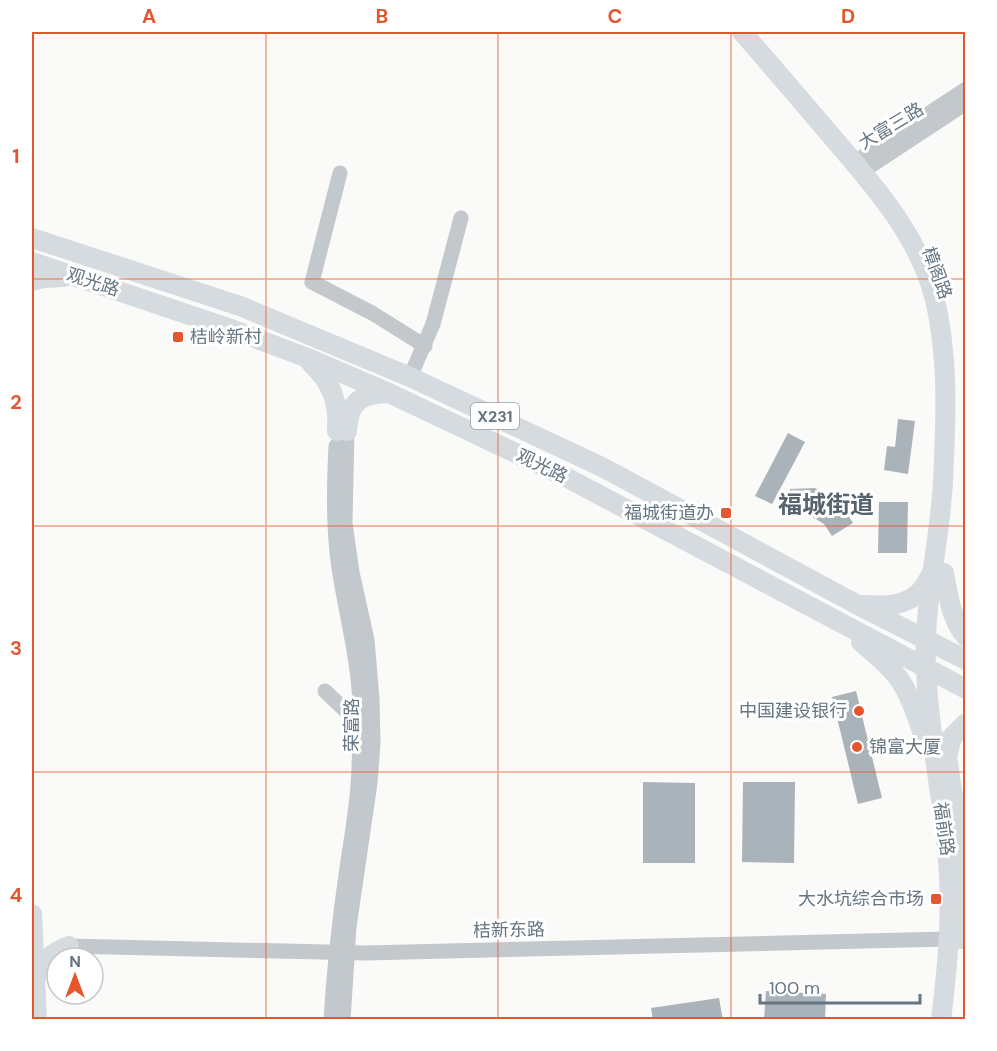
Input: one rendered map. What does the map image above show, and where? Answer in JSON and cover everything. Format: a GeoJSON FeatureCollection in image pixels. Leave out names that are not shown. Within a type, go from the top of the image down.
{"type":"FeatureCollection","features":[{"type":"Feature","properties":{"kind":"main road","name":"樟阁路"},"geometry":{"type":"LineString","coordinates":[[742,32],[865,162],[889,184],[924,238],[946,290],[952,317],[958,369],[955,486],[938,572],[931,641]]}},
{"type":"Feature","properties":{"kind":"main road","name":"樟阁路"},"geometry":{"type":"LineString","coordinates":[[758,32],[865,162]]}},
{"type":"Feature","properties":{"kind":"main road","name":"观光路"},"geometry":{"type":"LineString","coordinates":[[32,238],[240,306],[410,377],[604,468],[856,604],[966,660]]}},
{"type":"Feature","properties":{"kind":"main road","name":"观光路"},"geometry":{"type":"LineString","coordinates":[[32,262],[158,303],[305,357],[389,393],[560,474],[966,689]]}},
{"type":"Feature","properties":{"kind":"main road"},"geometry":{"type":"LineString","coordinates":[[32,281],[59,277],[80,278]]}},
{"type":"Feature","properties":{"kind":"main road"},"geometry":{"type":"LineString","coordinates":[[305,357],[322,375],[333,393],[342,431]]}},
{"type":"Feature","properties":{"kind":"main road"},"geometry":{"type":"LineString","coordinates":[[342,431],[360,399],[374,393],[389,393]]}},
{"type":"Feature","properties":{"kind":"main road"},"geometry":{"type":"LineString","coordinates":[[856,604],[893,606],[906,602],[918,595],[938,572],[960,631],[966,637]]}},
{"type":"Feature","properties":{"kind":"main road"},"geometry":{"type":"LineString","coordinates":[[826,614],[884,660],[900,678],[912,700],[936,774]]}},
{"type":"Feature","properties":{"kind":"main road","name":"福前路"},"geometry":{"type":"LineString","coordinates":[[931,641],[933,670],[961,849],[964,901],[952,1020]]}},
{"type":"Feature","properties":{"kind":"main road","name":"福前路"},"geometry":{"type":"LineString","coordinates":[[933,670],[927,701],[947,851],[950,900],[950,939],[941,1020]]}},
{"type":"Feature","properties":{"kind":"main road"},"geometry":{"type":"LineString","coordinates":[[947,757],[952,737],[966,723]]}},
{"type":"Feature","properties":{"kind":"main road"},"geometry":{"type":"LineString","coordinates":[[32,915],[40,932],[48,938],[69,946]]}},
{"type":"Feature","properties":{"kind":"main road"},"geometry":{"type":"LineString","coordinates":[[32,915],[37,1020]]}},
{"type":"Feature","properties":{"kind":"main road"},"geometry":{"type":"LineString","coordinates":[[34,982],[45,960]]}},
{"type":"Feature","properties":{"kind":"street","name":"大富三路"},"geometry":{"type":"LineString","coordinates":[[865,162],[966,89]]}},
{"type":"Feature","properties":{"kind":"street","name":"大富三路"},"geometry":{"type":"LineString","coordinates":[[865,162],[966,103]]}},
{"type":"Feature","properties":{"kind":"street"},"geometry":{"type":"LineString","coordinates":[[340,173],[312,282],[425,345]]}},
{"type":"Feature","properties":{"kind":"street"},"geometry":{"type":"LineString","coordinates":[[410,377],[433,324],[461,218]]}},
{"type":"Feature","properties":{"kind":"street","name":"荣富路"},"geometry":{"type":"LineString","coordinates":[[331,1020],[341,953],[366,717],[336,540],[334,486],[342,431]]}},
{"type":"Feature","properties":{"kind":"street"},"geometry":{"type":"LineString","coordinates":[[325,691],[350,715],[366,717]]}},
{"type":"Feature","properties":{"kind":"street","name":"桔新东路"},"geometry":{"type":"LineString","coordinates":[[105,947],[341,953],[950,939]]}},
{"type":"Feature","properties":{"kind":"street","name":"荣富路"},"geometry":{"type":"LineString","coordinates":[[341,953],[343,1020]]}},
{"type":"Feature","properties":{"kind":"building"},"geometry":{"type":"Polygon","coordinates":[[[898,419],[915,421],[908,474],[884,470],[887,446],[895,447],[898,419]]]}},
{"type":"Feature","properties":{"kind":"building"},"geometry":{"type":"Polygon","coordinates":[[[788,433],[805,442],[772,504],[755,496],[788,433]]]}},
{"type":"Feature","properties":{"kind":"building"},"geometry":{"type":"Polygon","coordinates":[[[815,488],[840,502],[853,523],[832,536],[824,524],[806,513],[790,514],[790,489],[815,488]]]}},
{"type":"Feature","properties":{"kind":"building"},"geometry":{"type":"Polygon","coordinates":[[[879,502],[908,502],[907,553],[878,553],[879,502]]]}},
{"type":"Feature","properties":{"kind":"building","name":"锦富大厦"},"geometry":{"type":"Polygon","coordinates":[[[856,691],[882,798],[858,804],[832,697],[856,691]]]}},
{"type":"Feature","properties":{"kind":"building"},"geometry":{"type":"Polygon","coordinates":[[[643,782],[695,783],[695,863],[643,863],[643,782]]]}},
{"type":"Feature","properties":{"kind":"building"},"geometry":{"type":"Polygon","coordinates":[[[743,782],[795,782],[794,863],[742,862],[743,782]]]}},
{"type":"Feature","properties":{"kind":"building"},"geometry":{"type":"Polygon","coordinates":[[[766,991],[826,994],[825,1020],[764,1020],[766,991]]]}},
{"type":"Feature","properties":{"kind":"building"},"geometry":{"type":"Polygon","coordinates":[[[719,998],[723,1020],[653,1020],[651,1008],[719,998]]]}},
{"type":"Feature","properties":{"kind":"place","name":"桔岭新村"},"geometry":{"type":"Point","coordinates":[178,337]}},
{"type":"Feature","properties":{"kind":"place","name":"福城街道办"},"geometry":{"type":"Point","coordinates":[726,513]}},
{"type":"Feature","properties":{"kind":"place","name":"中国建设银行"},"geometry":{"type":"Point","coordinates":[859,711]}},
{"type":"Feature","properties":{"kind":"place","name":"锦富大厦"},"geometry":{"type":"Point","coordinates":[857,747]}},
{"type":"Feature","properties":{"kind":"place","name":"大水坑综合市场"},"geometry":{"type":"Point","coordinates":[936,899]}},
{"type":"Feature","properties":{"kind":"district","name":"福城街道"},"geometry":{"type":"Point","coordinates":[826,504]}}]}
